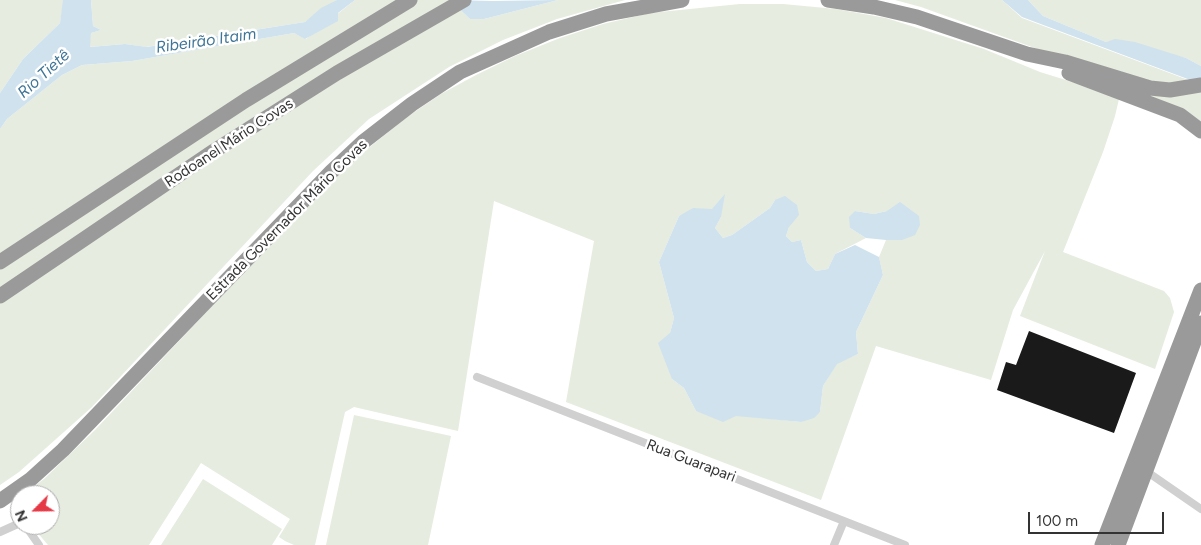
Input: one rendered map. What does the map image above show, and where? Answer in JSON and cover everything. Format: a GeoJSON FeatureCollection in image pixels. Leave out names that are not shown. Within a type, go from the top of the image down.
{"type":"FeatureCollection","features":[{"type":"Feature","properties":{"kind":"highway","name":"Rodoanel Mário Covas"},"geometry":{"type":"LineString","coordinates":[[0,262],[246,100],[410,0]]}},
{"type":"Feature","properties":{"kind":"highway","name":"Rodoanel Mário Covas"},"geometry":{"type":"LineString","coordinates":[[0,296],[214,152],[336,73],[464,0]]}},
{"type":"Feature","properties":{"kind":"highway","name":"Estrada Governador Mário Covas"},"geometry":{"type":"LineString","coordinates":[[0,501],[53,460],[331,172],[363,142],[412,104],[460,72],[549,32],[606,14],[682,0]]}},
{"type":"Feature","properties":{"kind":"highway"},"geometry":{"type":"LineString","coordinates":[[828,0],[874,7],[916,17],[1027,54],[1065,62],[1150,88],[1170,90],[1201,86]]}},
{"type":"Feature","properties":{"kind":"highway"},"geometry":{"type":"LineString","coordinates":[[1027,54],[1040,62],[1180,115],[1201,132]]}},
{"type":"Feature","properties":{"kind":"highway"},"geometry":{"type":"LineString","coordinates":[[1102,545],[1201,290]]}},
{"type":"Feature","properties":{"kind":"highway"},"geometry":{"type":"LineString","coordinates":[[1118,545],[1201,323]]}},
{"type":"Feature","properties":{"kind":"street","name":"Rua Guarapari"},"geometry":{"type":"LineString","coordinates":[[477,377],[905,545]]}},
{"type":"Feature","properties":{"kind":"street"},"geometry":{"type":"LineString","coordinates":[[1146,471],[1201,509]]}},
{"type":"Feature","properties":{"kind":"street"},"geometry":{"type":"LineString","coordinates":[[834,545],[844,521]]}},
{"type":"Feature","properties":{"kind":"shaded area"},"geometry":{"type":"Polygon","coordinates":[[[0,0],[63,0],[60,23],[23,59],[0,93],[0,0]]]}},
{"type":"Feature","properties":{"kind":"shaded area"},"geometry":{"type":"Polygon","coordinates":[[[91,0],[337,0],[305,22],[146,47],[125,44],[89,47],[91,33],[101,30],[93,26],[91,0]]]}},
{"type":"Feature","properties":{"kind":"shaded area"},"geometry":{"type":"Polygon","coordinates":[[[355,0],[450,0],[470,19],[484,19],[558,0],[625,0],[557,19],[503,40],[449,67],[369,119],[313,171],[92,407],[19,472],[0,485],[0,129],[7,119],[62,75],[82,65],[132,61],[294,33],[306,39],[355,0]]]}},
{"type":"Feature","properties":{"kind":"shaded area"},"geometry":{"type":"Polygon","coordinates":[[[895,0],[1002,0],[1022,18],[1191,81],[1154,84],[1043,51],[921,7],[895,0]]]}},
{"type":"Feature","properties":{"kind":"shaded area"},"geometry":{"type":"Polygon","coordinates":[[[1028,0],[1201,0],[1201,66],[1186,58],[1115,40],[1106,42],[1043,16],[1028,0]]]}},
{"type":"Feature","properties":{"kind":"shaded area"},"geometry":{"type":"Polygon","coordinates":[[[740,4],[783,4],[836,9],[886,18],[984,49],[1040,72],[1119,99],[1103,152],[1063,252],[1164,291],[1170,298],[1174,312],[1155,369],[1020,316],[1045,251],[1013,310],[991,380],[876,346],[821,500],[566,402],[594,241],[494,201],[458,431],[354,407],[345,412],[315,545],[294,545],[279,537],[290,519],[201,463],[149,545],[48,545],[40,535],[60,535],[60,485],[36,485],[95,430],[316,196],[356,158],[407,117],[441,94],[476,75],[515,56],[560,38],[603,24],[650,13],[740,4]],[[775,200],[770,208],[732,235],[723,238],[715,228],[721,217],[712,209],[679,216],[659,262],[674,318],[670,333],[672,379],[684,388],[696,411],[801,422],[820,412],[823,386],[837,363],[858,354],[856,332],[883,275],[879,257],[886,240],[902,240],[887,211],[874,214],[855,211],[850,228],[866,238],[835,254],[828,269],[816,271],[807,262],[801,240],[792,242],[786,236],[789,227],[775,200]]]}},
{"type":"Feature","properties":{"kind":"shaded area"},"geometry":{"type":"Polygon","coordinates":[[[1201,91],[1201,130],[1130,92],[1201,91]]]}},
{"type":"Feature","properties":{"kind":"shaded area"},"geometry":{"type":"Polygon","coordinates":[[[354,415],[451,436],[428,545],[326,545],[354,415]]]}},
{"type":"Feature","properties":{"kind":"shaded area"},"geometry":{"type":"Polygon","coordinates":[[[203,479],[282,529],[272,545],[161,545],[203,479]]]}},
{"type":"Feature","properties":{"kind":"water"},"geometry":{"type":"Polygon","coordinates":[[[63,0],[91,0],[93,26],[101,30],[91,33],[90,47],[125,44],[147,47],[305,22],[321,8],[337,0],[355,0],[338,13],[338,21],[305,39],[294,33],[132,61],[82,65],[62,75],[7,119],[0,129],[0,93],[23,59],[60,23],[63,0]]]}},
{"type":"Feature","properties":{"kind":"water"},"geometry":{"type":"Polygon","coordinates":[[[450,0],[558,0],[484,19],[470,19],[450,0]]]}},
{"type":"Feature","properties":{"kind":"water"},"geometry":{"type":"Polygon","coordinates":[[[1002,0],[1028,0],[1043,16],[1106,42],[1115,39],[1135,42],[1186,58],[1201,66],[1201,84],[1022,17],[1002,0]]]}},
{"type":"Feature","properties":{"kind":"water"},"geometry":{"type":"Polygon","coordinates":[[[725,194],[721,217],[715,228],[723,238],[732,235],[770,208],[775,200],[785,196],[797,205],[799,215],[789,227],[786,236],[792,242],[801,240],[807,262],[816,271],[828,269],[835,254],[855,245],[879,257],[883,275],[856,332],[858,354],[837,364],[823,386],[820,412],[814,418],[801,422],[736,416],[723,422],[696,411],[684,388],[672,379],[658,343],[670,333],[674,318],[659,262],[679,216],[693,208],[712,209],[725,194]]]}},
{"type":"Feature","properties":{"kind":"water"},"geometry":{"type":"Polygon","coordinates":[[[900,202],[919,216],[920,225],[915,235],[902,240],[866,238],[850,228],[849,217],[855,211],[874,214],[887,211],[900,202]]]}},
{"type":"Feature","properties":{"kind":"building"},"geometry":{"type":"Polygon","coordinates":[[[1029,331],[1136,373],[1114,433],[997,390],[1006,362],[1016,365],[1029,331]]]}},
{"type":"Feature","properties":{"kind":"water label","name":"Ribeirão Itaim"},"geometry":{"type":"Point","coordinates":[206,41]}},
{"type":"Feature","properties":{"kind":"water label","name":"Rio Tietê"},"geometry":{"type":"Point","coordinates":[44,74]}}]}
